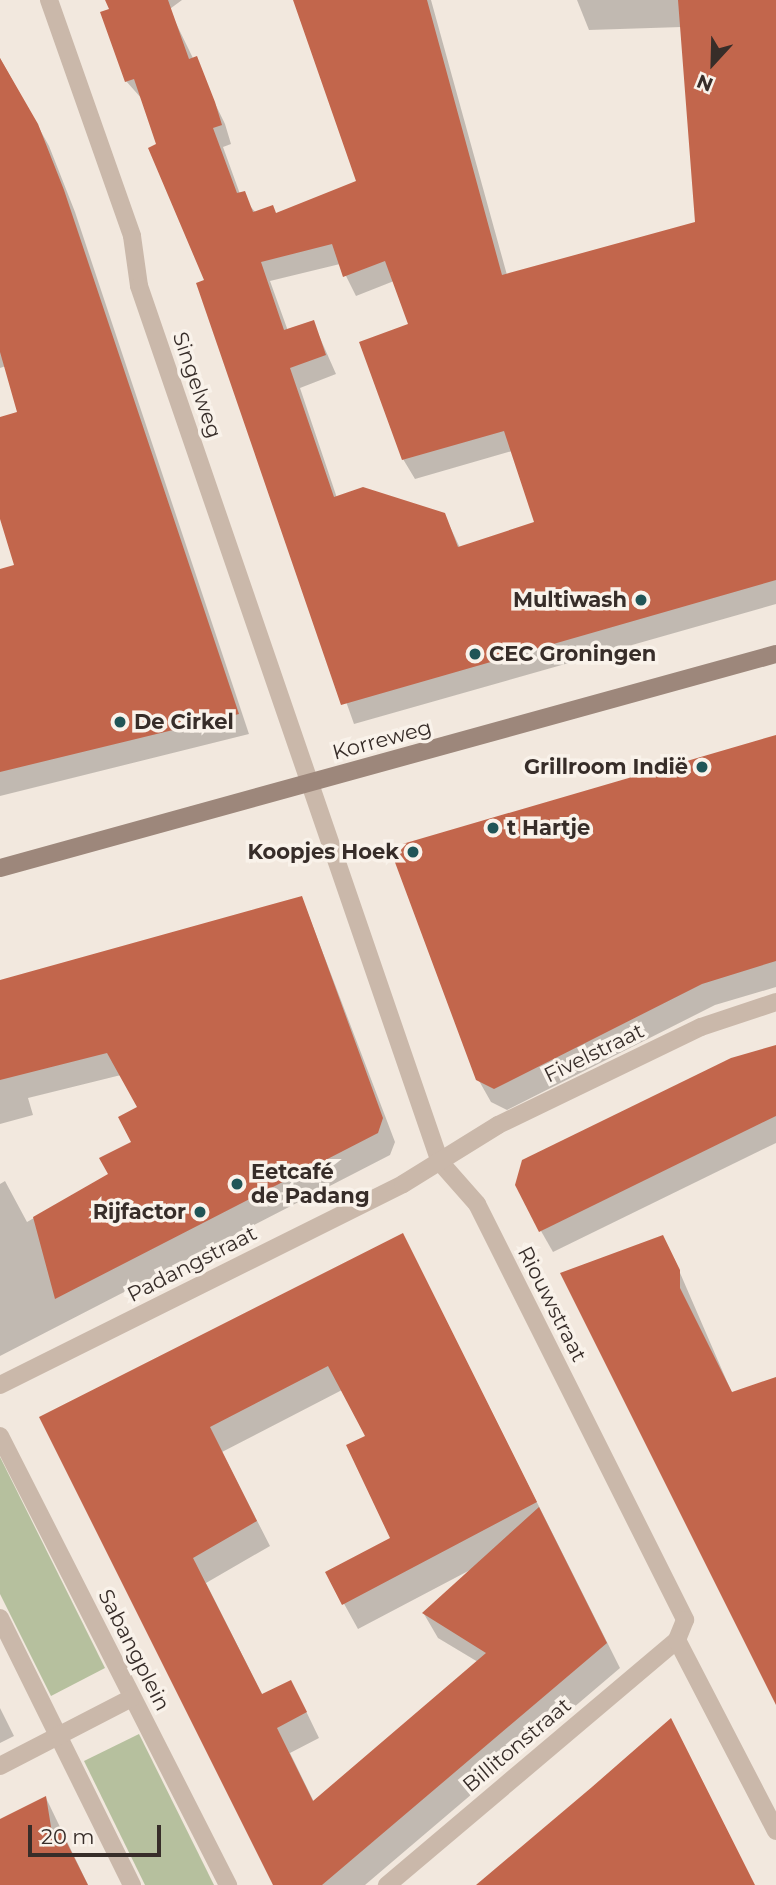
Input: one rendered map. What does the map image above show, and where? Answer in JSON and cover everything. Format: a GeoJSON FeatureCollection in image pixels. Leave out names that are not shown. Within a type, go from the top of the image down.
{"type":"FeatureCollection","features":[{"type":"Feature","properties":{"kind":"street","name":"Singelweg"},"geometry":{"type":"LineString","coordinates":[[49,0],[132,236],[139,286],[310,783]]}},
{"type":"Feature","properties":{"kind":"street","name":"Korreweg"},"geometry":{"type":"LineString","coordinates":[[0,868],[776,654]]}},
{"type":"Feature","properties":{"kind":"street","name":"Riouwstraat"},"geometry":{"type":"LineString","coordinates":[[310,783],[440,1162],[477,1204],[685,1620],[677,1640]]}},
{"type":"Feature","properties":{"kind":"street","name":"Fivelstraat"},"geometry":{"type":"LineString","coordinates":[[440,1162],[498,1125],[701,1027],[776,1002]]}},
{"type":"Feature","properties":{"kind":"street","name":"Padangstraat"},"geometry":{"type":"LineString","coordinates":[[0,1385],[440,1162]]}},
{"type":"Feature","properties":{"kind":"street","name":"Sabangplein"},"geometry":{"type":"LineString","coordinates":[[0,1436],[228,1885]]}},
{"type":"Feature","properties":{"kind":"street"},"geometry":{"type":"LineString","coordinates":[[0,1618],[132,1885]]}},
{"type":"Feature","properties":{"kind":"street"},"geometry":{"type":"LineString","coordinates":[[677,1640],[776,1831]]}},
{"type":"Feature","properties":{"kind":"street","name":"Billitonstraat"},"geometry":{"type":"LineString","coordinates":[[387,1885],[677,1640]]}},
{"type":"Feature","properties":{"kind":"street"},"geometry":{"type":"LineString","coordinates":[[0,1766],[132,1698]]}},
{"type":"Feature","properties":{"kind":"green space"},"geometry":{"type":"Polygon","coordinates":[[[0,1457],[105,1668],[51,1696],[0,1594],[0,1457]]]}},
{"type":"Feature","properties":{"kind":"green space"},"geometry":{"type":"Polygon","coordinates":[[[139,1734],[214,1885],[145,1885],[84,1761],[139,1734]]]}},
{"type":"Feature","properties":{"kind":"building"},"geometry":{"type":"Polygon","coordinates":[[[105,0],[168,0],[189,59],[197,56],[215,102],[222,125],[213,128],[237,193],[245,191],[253,212],[273,205],[276,213],[356,181],[293,0],[427,0],[502,275],[695,222],[678,0],[776,0],[776,580],[341,705],[196,283],[204,280],[148,148],[156,144],[134,79],[125,82],[100,12],[109,9],[105,0]],[[332,244],[261,262],[284,330],[314,320],[326,355],[290,368],[334,497],[363,487],[445,513],[458,547],[534,522],[504,431],[402,460],[359,342],[408,324],[385,261],[343,277],[332,244]]]}},
{"type":"Feature","properties":{"kind":"building"},"geometry":{"type":"Polygon","coordinates":[[[0,58],[38,124],[64,190],[239,714],[0,772],[0,569],[14,565],[0,519],[0,417],[17,412],[0,352],[0,58]]]}},
{"type":"Feature","properties":{"kind":"building"},"geometry":{"type":"Polygon","coordinates":[[[776,735],[776,961],[702,984],[494,1089],[476,1080],[393,857],[402,853],[399,845],[776,735]]]}},
{"type":"Feature","properties":{"kind":"building"},"geometry":{"type":"Polygon","coordinates":[[[302,896],[383,1118],[378,1133],[55,1299],[33,1217],[108,1174],[99,1158],[131,1142],[118,1117],[137,1107],[107,1053],[0,1080],[0,980],[302,896]]]}},
{"type":"Feature","properties":{"kind":"building"},"geometry":{"type":"Polygon","coordinates":[[[776,1045],[776,1116],[539,1232],[515,1185],[522,1160],[731,1058],[776,1045]]]}},
{"type":"Feature","properties":{"kind":"building"},"geometry":{"type":"Polygon","coordinates":[[[403,1233],[537,1502],[342,1605],[325,1572],[390,1538],[346,1445],[365,1436],[328,1366],[210,1427],[257,1521],[193,1558],[262,1694],[291,1680],[307,1712],[277,1728],[313,1801],[486,1653],[422,1613],[539,1507],[607,1643],[322,1885],[273,1885],[39,1417],[403,1233]]]}},
{"type":"Feature","properties":{"kind":"building"},"geometry":{"type":"Polygon","coordinates":[[[663,1235],[680,1270],[680,1288],[732,1392],[776,1377],[776,1705],[560,1273],[663,1235]]]}},
{"type":"Feature","properties":{"kind":"building"},"geometry":{"type":"Polygon","coordinates":[[[671,1718],[755,1885],[476,1885],[592,1787],[671,1718]]]}},
{"type":"Feature","properties":{"kind":"building"},"geometry":{"type":"Polygon","coordinates":[[[46,1796],[52,1833],[60,1829],[88,1885],[0,1885],[0,1819],[46,1796]]]}},
{"type":"Feature","properties":{"kind":"place","name":"Multiwash"},"geometry":{"type":"Point","coordinates":[641,600]}},
{"type":"Feature","properties":{"kind":"place","name":"CEC Groningen"},"geometry":{"type":"Point","coordinates":[475,654]}},
{"type":"Feature","properties":{"kind":"place","name":"De Cirkel"},"geometry":{"type":"Point","coordinates":[120,722]}},
{"type":"Feature","properties":{"kind":"place","name":"Grillroom Indië"},"geometry":{"type":"Point","coordinates":[702,767]}},
{"type":"Feature","properties":{"kind":"place","name":"t Hartje"},"geometry":{"type":"Point","coordinates":[493,828]}},
{"type":"Feature","properties":{"kind":"place","name":"Koopjes Hoek"},"geometry":{"type":"Point","coordinates":[413,852]}},
{"type":"Feature","properties":{"kind":"place","name":"Eetcafé de Padang"},"geometry":{"type":"Point","coordinates":[237,1184]}},
{"type":"Feature","properties":{"kind":"place","name":"Rijfactor"},"geometry":{"type":"Point","coordinates":[200,1212]}}]}
